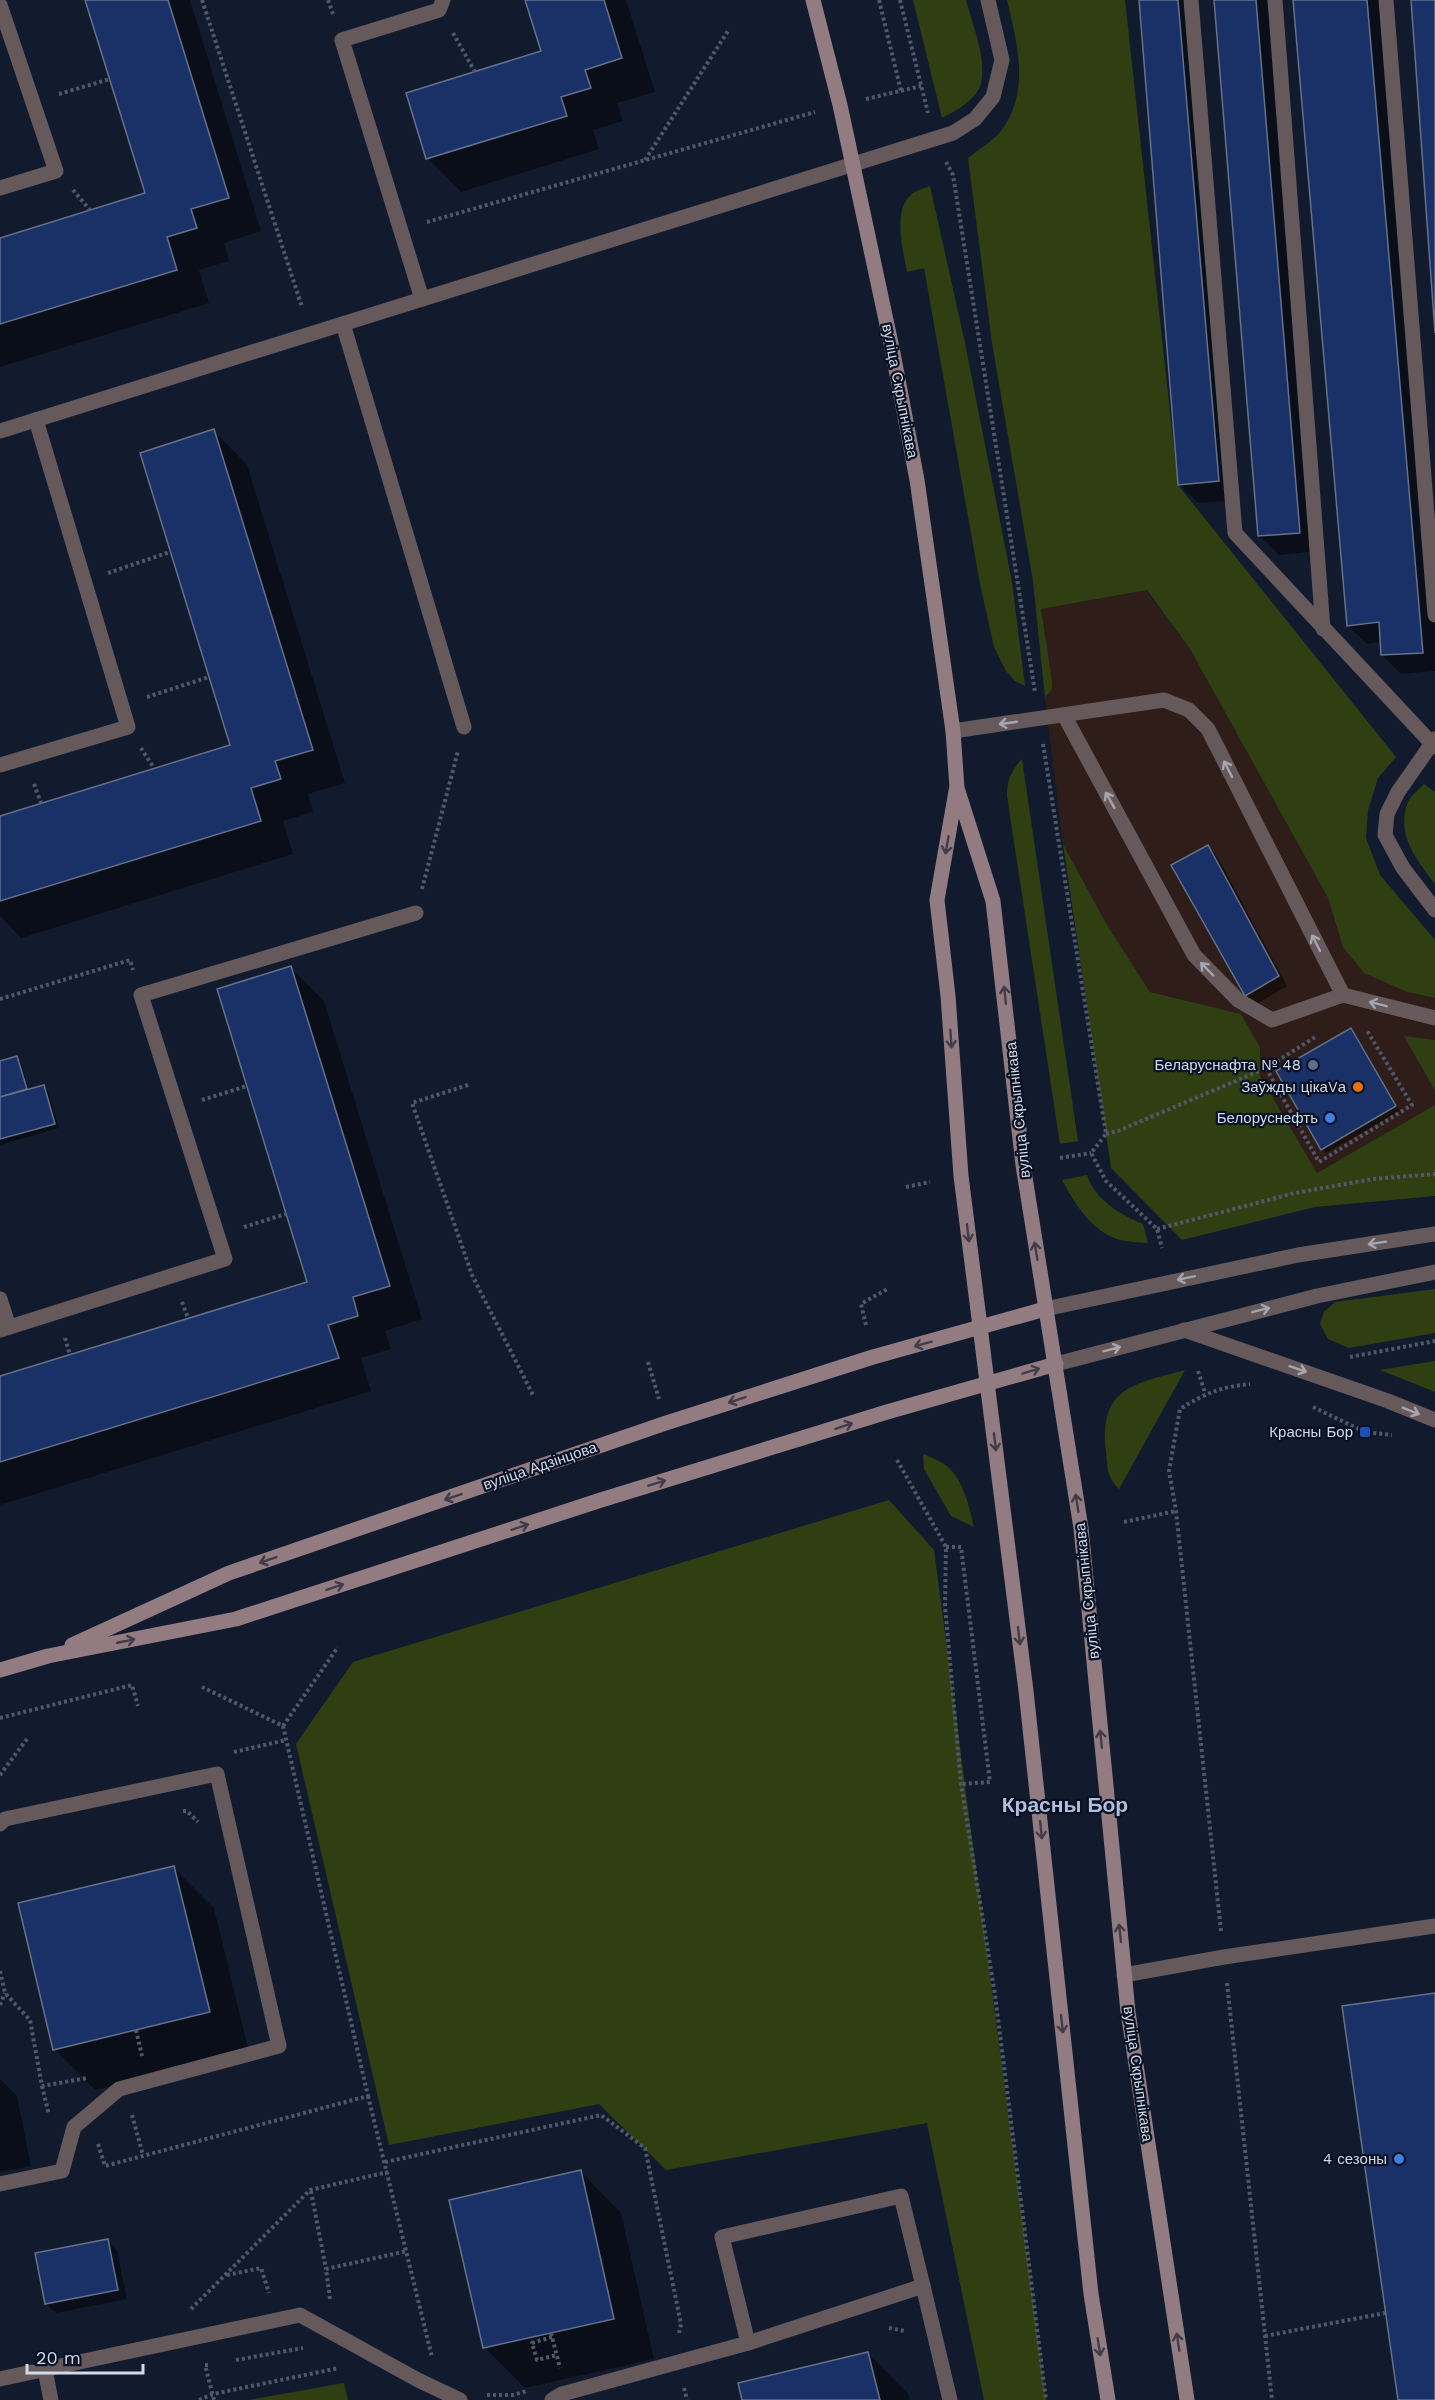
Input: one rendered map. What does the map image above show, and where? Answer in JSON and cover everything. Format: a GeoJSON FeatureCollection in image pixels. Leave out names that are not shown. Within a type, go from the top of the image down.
{"type":"FeatureCollection","features":[{"type":"Feature","properties":{"kind":"main road","name":"вуліца Скрыпнікава"},"geometry":{"type":"LineString","coordinates":[[813,0],[840,105],[892,348],[915,469],[953,730],[957,788],[938,900],[948,996],[961,1176],[1026,1691],[1091,2294],[1108,2400]]}},
{"type":"Feature","properties":{"kind":"main road","name":"вуліца Скрыпнікава"},"geometry":{"type":"LineString","coordinates":[[957,788],[993,901],[1023,1165],[1081,1528],[1128,2012],[1187,2400]]}},
{"type":"Feature","properties":{"kind":"main road","name":"вуліца Адзінцова"},"geometry":{"type":"LineString","coordinates":[[48,1656],[229,1573],[666,1423],[873,1357],[1045,1309]]}},
{"type":"Feature","properties":{"kind":"main road","name":"вуліца Адзінцова"},"geometry":{"type":"LineString","coordinates":[[0,1670],[48,1656],[236,1619],[613,1497],[887,1412],[1056,1364]]}},
{"type":"Feature","properties":{"kind":"street"},"geometry":{"type":"LineString","coordinates":[[0,431],[953,133],[975,119],[993,97],[1002,60],[988,0]]}},
{"type":"Feature","properties":{"kind":"street"},"geometry":{"type":"LineString","coordinates":[[1191,0],[1235,533],[1323,629],[1434,744],[1398,792],[1387,814],[1385,835],[1402,867],[1435,910]]}},
{"type":"Feature","properties":{"kind":"street"},"geometry":{"type":"LineString","coordinates":[[1275,0],[1323,629]]}},
{"type":"Feature","properties":{"kind":"street"},"geometry":{"type":"LineString","coordinates":[[1386,0],[1435,615]]}},
{"type":"Feature","properties":{"kind":"street"},"geometry":{"type":"LineString","coordinates":[[0,5],[56,171],[0,188]]}},
{"type":"Feature","properties":{"kind":"street"},"geometry":{"type":"LineString","coordinates":[[422,299],[342,40],[441,5]]}},
{"type":"Feature","properties":{"kind":"street"},"geometry":{"type":"LineString","coordinates":[[343,324],[464,727]]}},
{"type":"Feature","properties":{"kind":"street"},"geometry":{"type":"LineString","coordinates":[[0,765],[128,727],[36,420]]}},
{"type":"Feature","properties":{"kind":"street"},"geometry":{"type":"LineString","coordinates":[[953,730],[1164,700],[1189,710],[1208,729],[1342,995]]}},
{"type":"Feature","properties":{"kind":"street"},"geometry":{"type":"LineString","coordinates":[[1064,715],[1194,955],[1238,1000],[1272,1020],[1342,995],[1435,1018]]}},
{"type":"Feature","properties":{"kind":"street"},"geometry":{"type":"LineString","coordinates":[[0,1299],[5,1329],[225,1259],[141,995],[416,913]]}},
{"type":"Feature","properties":{"kind":"street"},"geometry":{"type":"LineString","coordinates":[[1045,1309],[1298,1255],[1435,1234]]}},
{"type":"Feature","properties":{"kind":"street"},"geometry":{"type":"LineString","coordinates":[[1056,1364],[1317,1296],[1435,1272]]}},
{"type":"Feature","properties":{"kind":"street"},"geometry":{"type":"LineString","coordinates":[[1184,1330],[1388,1401],[1435,1420]]}},
{"type":"Feature","properties":{"kind":"street"},"geometry":{"type":"LineString","coordinates":[[0,1824],[5,1819],[217,1774],[279,2046],[119,2089],[74,2127],[62,2171],[0,2184]]}},
{"type":"Feature","properties":{"kind":"street"},"geometry":{"type":"LineString","coordinates":[[1124,1975],[1224,1957],[1435,1926]]}},
{"type":"Feature","properties":{"kind":"street"},"geometry":{"type":"LineString","coordinates":[[748,2343],[722,2238],[901,2196],[950,2400]]}},
{"type":"Feature","properties":{"kind":"street"},"geometry":{"type":"LineString","coordinates":[[552,2400],[562,2394],[748,2343],[923,2286]]}},
{"type":"Feature","properties":{"kind":"street"},"geometry":{"type":"LineString","coordinates":[[0,2379],[300,2315],[418,2380],[460,2400]]}},
{"type":"Feature","properties":{"kind":"street"},"geometry":{"type":"LineString","coordinates":[[45,2370],[51,2400]]}},
{"type":"Feature","properties":{"kind":"path"},"geometry":{"type":"LineString","coordinates":[[202,0],[311,334]]}},
{"type":"Feature","properties":{"kind":"path"},"geometry":{"type":"LineString","coordinates":[[879,0],[901,91]]}},
{"type":"Feature","properties":{"kind":"path"},"geometry":{"type":"LineString","coordinates":[[900,0],[934,139],[953,175],[1106,1134]]}},
{"type":"Feature","properties":{"kind":"path"},"geometry":{"type":"LineString","coordinates":[[441,5],[475,72]]}},
{"type":"Feature","properties":{"kind":"path"},"geometry":{"type":"LineString","coordinates":[[644,161],[728,32]]}},
{"type":"Feature","properties":{"kind":"path"},"geometry":{"type":"LineString","coordinates":[[33,102],[110,79]]}},
{"type":"Feature","properties":{"kind":"path"},"geometry":{"type":"LineString","coordinates":[[400,230],[757,129]]}},
{"type":"Feature","properties":{"kind":"path"},"geometry":{"type":"LineString","coordinates":[[84,581],[170,552]]}},
{"type":"Feature","properties":{"kind":"path"},"geometry":{"type":"LineString","coordinates":[[121,705],[209,677]]}},
{"type":"Feature","properties":{"kind":"path"},"geometry":{"type":"LineString","coordinates":[[416,913],[464,727]]}},
{"type":"Feature","properties":{"kind":"path"},"geometry":{"type":"LineString","coordinates":[[0,999],[130,960]]}},
{"type":"Feature","properties":{"kind":"path"},"geometry":{"type":"LineString","coordinates":[[1266,1068],[1319,1162],[1412,1105],[1366,1028],[1358,1026]]}},
{"type":"Feature","properties":{"kind":"path"},"geometry":{"type":"LineString","coordinates":[[1060,1158],[1091,1154],[1106,1134],[1118,1131],[1266,1068],[1324,1032]]}},
{"type":"Feature","properties":{"kind":"path"},"geometry":{"type":"LineString","coordinates":[[468,1085],[412,1103],[472,1275],[534,1397]]}},
{"type":"Feature","properties":{"kind":"path"},"geometry":{"type":"LineString","coordinates":[[177,1108],[247,1086]]}},
{"type":"Feature","properties":{"kind":"path"},"geometry":{"type":"LineString","coordinates":[[1091,1154],[1106,1181],[1157,1229],[1162,1248]]}},
{"type":"Feature","properties":{"kind":"path"},"geometry":{"type":"LineString","coordinates":[[1157,1229],[1295,1193],[1373,1179],[1435,1174]]}},
{"type":"Feature","properties":{"kind":"path"},"geometry":{"type":"LineString","coordinates":[[906,1186],[930,1182]]}},
{"type":"Feature","properties":{"kind":"path"},"geometry":{"type":"LineString","coordinates":[[217,1235],[286,1214]]}},
{"type":"Feature","properties":{"kind":"path"},"geometry":{"type":"LineString","coordinates":[[866,1325],[861,1304],[889,1288]]}},
{"type":"Feature","properties":{"kind":"path"},"geometry":{"type":"LineString","coordinates":[[648,1362],[666,1423]]}},
{"type":"Feature","properties":{"kind":"path"},"geometry":{"type":"LineString","coordinates":[[1198,1371],[1205,1393]]}},
{"type":"Feature","properties":{"kind":"path"},"geometry":{"type":"LineString","coordinates":[[1249,1384],[1205,1393],[1180,1409],[1168,1471],[1176,1512],[1272,2400]]}},
{"type":"Feature","properties":{"kind":"path"},"geometry":{"type":"LineString","coordinates":[[897,1460],[946,1547],[945,1606],[961,1784],[994,1995],[1046,2400]]}},
{"type":"Feature","properties":{"kind":"path"},"geometry":{"type":"LineString","coordinates":[[1125,1522],[1176,1512]]}},
{"type":"Feature","properties":{"kind":"path"},"geometry":{"type":"LineString","coordinates":[[946,1547],[961,1547],[990,1782],[961,1784]]}},
{"type":"Feature","properties":{"kind":"path"},"geometry":{"type":"LineString","coordinates":[[283,1726],[338,1647]]}},
{"type":"Feature","properties":{"kind":"path"},"geometry":{"type":"LineString","coordinates":[[0,1718],[132,1685],[138,1706]]}},
{"type":"Feature","properties":{"kind":"path"},"geometry":{"type":"LineString","coordinates":[[0,1775],[27,1739]]}},
{"type":"Feature","properties":{"kind":"path"},"geometry":{"type":"LineString","coordinates":[[177,1811],[187,1811],[200,1824]]}},
{"type":"Feature","properties":{"kind":"path"},"geometry":{"type":"LineString","coordinates":[[0,1971],[5,1993],[30,2020],[42,2086],[88,2078]]}},
{"type":"Feature","properties":{"kind":"path"},"geometry":{"type":"LineString","coordinates":[[0,2005],[5,1993]]}},
{"type":"Feature","properties":{"kind":"path"},"geometry":{"type":"LineString","coordinates":[[136,2030],[142,2058]]}},
{"type":"Feature","properties":{"kind":"path"},"geometry":{"type":"LineString","coordinates":[[368,2096],[433,2361],[424,2356]]}},
{"type":"Feature","properties":{"kind":"path"},"geometry":{"type":"LineString","coordinates":[[386,2162],[601,2115],[645,2148],[681,2324],[677,2341]]}},
{"type":"Feature","properties":{"kind":"path"},"geometry":{"type":"LineString","coordinates":[[188,2312],[310,2190],[388,2172]]}},
{"type":"Feature","properties":{"kind":"path"},"geometry":{"type":"LineString","coordinates":[[310,2190],[330,2300]]}},
{"type":"Feature","properties":{"kind":"path"},"geometry":{"type":"LineString","coordinates":[[326,2269],[407,2251]]}},
{"type":"Feature","properties":{"kind":"path"},"geometry":{"type":"LineString","coordinates":[[225,2275],[261,2268],[270,2296]]}},
{"type":"Feature","properties":{"kind":"path"},"geometry":{"type":"LineString","coordinates":[[325,2297],[340,2305]]}},
{"type":"Feature","properties":{"kind":"path"},"geometry":{"type":"LineString","coordinates":[[1265,2336],[1385,2313]]}},
{"type":"Feature","properties":{"kind":"path"},"geometry":{"type":"LineString","coordinates":[[879,2327],[908,2331]]}},
{"type":"Feature","properties":{"kind":"path"},"geometry":{"type":"LineString","coordinates":[[556,2355],[537,2360],[532,2343],[551,2335],[561,2373]]}},
{"type":"Feature","properties":{"kind":"path"},"geometry":{"type":"LineString","coordinates":[[227,2361],[305,2348]]}},
{"type":"Feature","properties":{"kind":"path"},"geometry":{"type":"LineString","coordinates":[[214,2400],[205,2365],[216,2363]]}},
{"type":"Feature","properties":{"kind":"path"},"geometry":{"type":"LineString","coordinates":[[199,2400],[213,2394],[339,2368]]}},
{"type":"Feature","properties":{"kind":"path"},"geometry":{"type":"LineString","coordinates":[[484,2395],[513,2395],[533,2390]]}},
{"type":"Feature","properties":{"kind":"shaded area"},"geometry":{"type":"Polygon","coordinates":[[[1146,590],[1190,649],[1328,898],[1343,947],[1407,992],[1435,998],[1435,1040],[1404,1036],[1435,1091],[1435,1105],[1317,1174],[1260,1076],[1260,1047],[1241,1014],[1150,992],[1107,925],[1063,844],[1045,698],[1049,695],[1041,609],[1146,590]]]}},
{"type":"Feature","properties":{"kind":"green space"},"geometry":{"type":"Polygon","coordinates":[[[913,0],[966,0],[979,45],[982,80],[979,89],[967,102],[942,118],[913,0]]]}},
{"type":"Feature","properties":{"kind":"green space"},"geometry":{"type":"Polygon","coordinates":[[[1007,0],[1125,0],[1178,485],[1396,757],[1378,778],[1368,810],[1366,838],[1380,875],[1435,940],[1435,998],[1407,992],[1364,973],[1343,947],[1328,898],[1190,649],[1147,590],[1041,609],[1052,681],[1052,689],[1045,698],[1033,581],[992,343],[968,158],[1001,131],[1016,100],[1019,67],[1007,0]]]}},
{"type":"Feature","properties":{"kind":"green space"},"geometry":{"type":"Polygon","coordinates":[[[930,186],[965,343],[1012,582],[1025,686],[1015,681],[1006,671],[994,647],[980,584],[924,268],[907,272],[903,253],[900,231],[902,210],[912,194],[930,186]]]}},
{"type":"Feature","properties":{"kind":"green space"},"geometry":{"type":"Polygon","coordinates":[[[1022,759],[1078,1141],[1060,1144],[1007,796],[1010,776],[1022,759]]]}},
{"type":"Feature","properties":{"kind":"green space"},"geometry":{"type":"Polygon","coordinates":[[[1424,784],[1435,792],[1435,884],[1415,856],[1404,825],[1408,802],[1424,784]]]}},
{"type":"Feature","properties":{"kind":"green space"},"geometry":{"type":"Polygon","coordinates":[[[1063,844],[1107,925],[1150,992],[1241,1014],[1260,1047],[1260,1076],[1317,1173],[1435,1105],[1435,1196],[1315,1207],[1182,1240],[1111,1168],[1063,844]]]}},
{"type":"Feature","properties":{"kind":"green space"},"geometry":{"type":"Polygon","coordinates":[[[1404,1036],[1435,1040],[1435,1091],[1404,1036]]]}},
{"type":"Feature","properties":{"kind":"green space"},"geometry":{"type":"Polygon","coordinates":[[[1087,1175],[1096,1192],[1110,1206],[1143,1224],[1148,1243],[1123,1241],[1110,1236],[1085,1216],[1062,1180],[1087,1175]]]}},
{"type":"Feature","properties":{"kind":"green space"},"geometry":{"type":"Polygon","coordinates":[[[1435,1289],[1435,1333],[1349,1348],[1328,1339],[1320,1324],[1324,1312],[1335,1302],[1435,1289]]]}},
{"type":"Feature","properties":{"kind":"green space"},"geometry":{"type":"Polygon","coordinates":[[[1435,1361],[1435,1392],[1380,1370],[1435,1361]]]}},
{"type":"Feature","properties":{"kind":"green space"},"geometry":{"type":"Polygon","coordinates":[[[1185,1370],[1119,1489],[1110,1476],[1106,1451],[1105,1430],[1108,1413],[1114,1401],[1136,1385],[1185,1370]]]}},
{"type":"Feature","properties":{"kind":"green space"},"geometry":{"type":"Polygon","coordinates":[[[923,1454],[944,1464],[956,1476],[964,1492],[974,1527],[951,1516],[924,1469],[923,1454]]]}},
{"type":"Feature","properties":{"kind":"green space"},"geometry":{"type":"Polygon","coordinates":[[[889,1500],[934,1550],[1046,2400],[984,2400],[927,2123],[666,2170],[599,2104],[389,2145],[296,1744],[353,1662],[889,1500]]]}},
{"type":"Feature","properties":{"kind":"green space"},"geometry":{"type":"Polygon","coordinates":[[[344,2383],[348,2400],[249,2400],[344,2383]]]}},
{"type":"Feature","properties":{"kind":"building"},"geometry":{"type":"Polygon","coordinates":[[[85,0],[168,0],[229,198],[191,209],[197,228],[167,237],[177,270],[0,324],[0,238],[145,193],[85,0]]]}},
{"type":"Feature","properties":{"kind":"building"},"geometry":{"type":"Polygon","coordinates":[[[525,0],[604,0],[622,58],[585,70],[591,88],[561,97],[567,116],[426,159],[406,93],[541,51],[525,0]]]}},
{"type":"Feature","properties":{"kind":"building"},"geometry":{"type":"Polygon","coordinates":[[[1139,0],[1178,0],[1219,481],[1178,485],[1139,0]]]}},
{"type":"Feature","properties":{"kind":"building"},"geometry":{"type":"Polygon","coordinates":[[[1214,0],[1256,0],[1300,533],[1258,536],[1214,0]]]}},
{"type":"Feature","properties":{"kind":"building"},"geometry":{"type":"Polygon","coordinates":[[[1293,0],[1367,0],[1423,653],[1381,655],[1379,622],[1347,626],[1293,0]]]}},
{"type":"Feature","properties":{"kind":"building"},"geometry":{"type":"Polygon","coordinates":[[[1411,0],[1435,0],[1435,333],[1411,0]]]}},
{"type":"Feature","properties":{"kind":"building"},"geometry":{"type":"Polygon","coordinates":[[[214,429],[313,750],[275,761],[281,779],[251,788],[261,821],[0,901],[0,816],[230,745],[140,453],[214,429]]]}},
{"type":"Feature","properties":{"kind":"building"},"geometry":{"type":"Polygon","coordinates":[[[1208,845],[1279,976],[1245,996],[1171,865],[1208,845]]]}},
{"type":"Feature","properties":{"kind":"building"},"geometry":{"type":"Polygon","coordinates":[[[291,966],[390,1286],[353,1297],[358,1316],[328,1325],[339,1358],[0,1462],[0,1376],[307,1282],[217,989],[291,966]]]}},
{"type":"Feature","properties":{"kind":"building"},"geometry":{"type":"Polygon","coordinates":[[[1351,1028],[1396,1106],[1321,1150],[1276,1071],[1351,1028]]]}},
{"type":"Feature","properties":{"kind":"building"},"geometry":{"type":"Polygon","coordinates":[[[17,1056],[27,1089],[0,1097],[0,1061],[17,1056]]]}},
{"type":"Feature","properties":{"kind":"building"},"geometry":{"type":"Polygon","coordinates":[[[44,1085],[55,1124],[0,1139],[0,1097],[44,1085]]]}},
{"type":"Feature","properties":{"kind":"building"},"geometry":{"type":"Polygon","coordinates":[[[174,1866],[210,2012],[53,2050],[18,1903],[174,1866]]]}},
{"type":"Feature","properties":{"kind":"building","name":"4 сезоны"},"geometry":{"type":"Polygon","coordinates":[[[1435,1993],[1435,2400],[1398,2400],[1342,2006],[1435,1993]]]}},
{"type":"Feature","properties":{"kind":"building"},"geometry":{"type":"Polygon","coordinates":[[[581,2170],[614,2319],[483,2348],[449,2200],[581,2170]]]}},
{"type":"Feature","properties":{"kind":"building"},"geometry":{"type":"Polygon","coordinates":[[[108,2239],[118,2290],[45,2304],[35,2253],[108,2239]]]}},
{"type":"Feature","properties":{"kind":"building"},"geometry":{"type":"Polygon","coordinates":[[[868,2352],[880,2400],[742,2400],[738,2383],[868,2352]]]}},
{"type":"Feature","properties":{"kind":"place","name":"Беларуснафта № 48"},"geometry":{"type":"Point","coordinates":[1313,1065]}},
{"type":"Feature","properties":{"kind":"place","name":"Заўжды цікаVа"},"geometry":{"type":"Point","coordinates":[1358,1087]}},
{"type":"Feature","properties":{"kind":"place","name":"Белоруснефть"},"geometry":{"type":"Point","coordinates":[1330,1118]}},
{"type":"Feature","properties":{"kind":"place","name":"Красны Бор"},"geometry":{"type":"Point","coordinates":[1365,1432]}},
{"type":"Feature","properties":{"kind":"place","name":"4 сезоны"},"geometry":{"type":"Point","coordinates":[1399,2159]}},
{"type":"Feature","properties":{"kind":"district","name":"Красны Бор"},"geometry":{"type":"Point","coordinates":[1065,1804]}}]}
